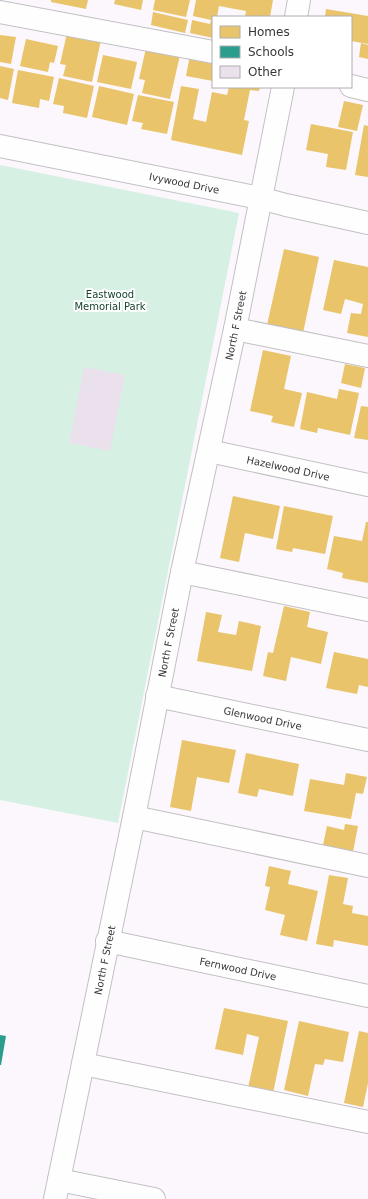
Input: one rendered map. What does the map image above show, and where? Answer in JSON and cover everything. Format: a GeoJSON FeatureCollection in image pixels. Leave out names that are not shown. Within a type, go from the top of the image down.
{"type":"FeatureCollection","features":[{"type":"Feature","properties":{"kind":"street"},"geometry":{"type":"LineString","coordinates":[[296,16],[299,0]]}},
{"type":"Feature","properties":{"kind":"street"},"geometry":{"type":"LineString","coordinates":[[0,12],[212,52]]}},
{"type":"Feature","properties":{"kind":"street"},"geometry":{"type":"LineString","coordinates":[[352,86],[368,90]]}},
{"type":"Feature","properties":{"kind":"street","name":"North F Street"},"geometry":{"type":"LineString","coordinates":[[57,1189],[107,941],[134,817],[182,572],[209,452],[283,88]]}},
{"type":"Feature","properties":{"kind":"street","name":"Ivywood Drive"},"geometry":{"type":"LineString","coordinates":[[0,146],[260,198],[368,223]]}},
{"type":"Feature","properties":{"kind":"street"},"geometry":{"type":"LineString","coordinates":[[234,329],[368,356]]}},
{"type":"Feature","properties":{"kind":"street","name":"Hazelwood Drive"},"geometry":{"type":"LineString","coordinates":[[209,452],[368,485]]}},
{"type":"Feature","properties":{"kind":"street"},"geometry":{"type":"LineString","coordinates":[[182,572],[368,610]]}},
{"type":"Feature","properties":{"kind":"street","name":"Glenwood Drive"},"geometry":{"type":"LineString","coordinates":[[157,696],[368,740]]}},
{"type":"Feature","properties":{"kind":"street"},"geometry":{"type":"LineString","coordinates":[[134,817],[368,866]]}},
{"type":"Feature","properties":{"kind":"street","name":"Fernwood Drive"},"geometry":{"type":"LineString","coordinates":[[107,941],[368,996]]}},
{"type":"Feature","properties":{"kind":"street"},"geometry":{"type":"LineString","coordinates":[[83,1064],[368,1122]]}},
{"type":"Feature","properties":{"kind":"street"},"geometry":{"type":"LineString","coordinates":[[57,1189],[154,1199]]}},
{"type":"Feature","properties":{"kind":"green space","name":"Eastwood Memorial Park"},"geometry":{"type":"Polygon","coordinates":[[[0,165],[239,213],[118,823],[0,800],[0,165]]]}},
{"type":"Feature","properties":{"kind":"building: Homes"},"geometry":{"type":"Polygon","coordinates":[[[51,0],[88,0],[86,9],[51,2],[51,0]]]}},
{"type":"Feature","properties":{"kind":"building: Homes"},"geometry":{"type":"Polygon","coordinates":[[[115,0],[143,0],[141,10],[114,4],[115,0]]]}},
{"type":"Feature","properties":{"kind":"building: Homes"},"geometry":{"type":"Polygon","coordinates":[[[155,0],[190,0],[186,17],[153,10],[155,0]]]}},
{"type":"Feature","properties":{"kind":"building: Homes"},"geometry":{"type":"Polygon","coordinates":[[[196,0],[273,0],[270,16],[245,16],[246,11],[219,6],[217,16],[212,16],[212,38],[190,33],[192,20],[210,24],[211,20],[193,16],[196,0]]]}},
{"type":"Feature","properties":{"kind":"building: Homes"},"geometry":{"type":"Polygon","coordinates":[[[326,9],[368,16],[368,44],[352,41],[352,16],[325,16],[326,9]]]}},
{"type":"Feature","properties":{"kind":"building: Homes"},"geometry":{"type":"Polygon","coordinates":[[[153,12],[188,20],[185,33],[151,25],[153,12]]]}},
{"type":"Feature","properties":{"kind":"building: Homes"},"geometry":{"type":"Polygon","coordinates":[[[67,33],[101,40],[92,82],[63,76],[66,65],[60,64],[67,33]]]}},
{"type":"Feature","properties":{"kind":"building: Homes"},"geometry":{"type":"Polygon","coordinates":[[[0,35],[16,37],[11,64],[0,62],[0,35]]]}},
{"type":"Feature","properties":{"kind":"building: Homes"},"geometry":{"type":"Polygon","coordinates":[[[26,39],[58,46],[54,63],[50,62],[48,72],[20,66],[26,39]]]}},
{"type":"Feature","properties":{"kind":"building: Homes"},"geometry":{"type":"Polygon","coordinates":[[[361,43],[368,45],[368,59],[359,57],[361,43]]]}},
{"type":"Feature","properties":{"kind":"building: Homes"},"geometry":{"type":"Polygon","coordinates":[[[146,48],[180,55],[170,99],[142,93],[145,80],[139,79],[146,48]]]}},
{"type":"Feature","properties":{"kind":"building: Homes"},"geometry":{"type":"Polygon","coordinates":[[[103,55],[137,62],[131,89],[97,82],[103,55]]]}},
{"type":"Feature","properties":{"kind":"building: Homes"},"geometry":{"type":"Polygon","coordinates":[[[190,55],[212,60],[212,81],[186,76],[190,55]]]}},
{"type":"Feature","properties":{"kind":"building: Homes"},"geometry":{"type":"Polygon","coordinates":[[[0,66],[14,69],[8,100],[0,98],[0,66]]]}},
{"type":"Feature","properties":{"kind":"building: Homes"},"geometry":{"type":"Polygon","coordinates":[[[18,70],[54,77],[49,101],[40,99],[39,108],[12,103],[18,70]]]}},
{"type":"Feature","properties":{"kind":"building: Homes"},"geometry":{"type":"Polygon","coordinates":[[[59,78],[94,86],[87,118],[63,113],[64,106],[53,104],[59,78]]]}},
{"type":"Feature","properties":{"kind":"building: Homes"},"geometry":{"type":"Polygon","coordinates":[[[99,86],[134,94],[127,125],[92,117],[99,86]]]}},
{"type":"Feature","properties":{"kind":"building: Homes"},"geometry":{"type":"Polygon","coordinates":[[[181,86],[199,89],[193,119],[206,122],[212,92],[227,95],[229,88],[260,88],[259,91],[250,90],[244,120],[249,121],[242,155],[171,140],[181,86]]]}},
{"type":"Feature","properties":{"kind":"building: Homes"},"geometry":{"type":"Polygon","coordinates":[[[138,95],[174,102],[167,134],[141,129],[143,123],[132,121],[138,95]]]}},
{"type":"Feature","properties":{"kind":"building: Homes"},"geometry":{"type":"Polygon","coordinates":[[[344,101],[363,105],[357,131],[338,127],[344,101]]]}},
{"type":"Feature","properties":{"kind":"building: Homes"},"geometry":{"type":"Polygon","coordinates":[[[311,124],[353,132],[346,170],[326,167],[328,154],[306,150],[311,124]]]}},
{"type":"Feature","properties":{"kind":"building: Homes"},"geometry":{"type":"Polygon","coordinates":[[[364,125],[368,126],[368,177],[355,175],[364,125]]]}},
{"type":"Feature","properties":{"kind":"building: Homes"},"geometry":{"type":"Polygon","coordinates":[[[284,249],[319,257],[303,333],[267,325],[284,249]]]}},
{"type":"Feature","properties":{"kind":"building: Homes"},"geometry":{"type":"Polygon","coordinates":[[[334,260],[368,267],[368,337],[347,333],[351,313],[361,314],[363,304],[345,299],[341,314],[323,310],[334,260]]]}},
{"type":"Feature","properties":{"kind":"building: Homes"},"geometry":{"type":"Polygon","coordinates":[[[263,350],[291,356],[284,389],[302,393],[294,427],[271,422],[273,416],[250,411],[263,350]]]}},
{"type":"Feature","properties":{"kind":"building: Homes"},"geometry":{"type":"Polygon","coordinates":[[[345,364],[365,368],[361,388],[341,383],[345,364]]]}},
{"type":"Feature","properties":{"kind":"building: Homes"},"geometry":{"type":"Polygon","coordinates":[[[339,389],[359,393],[350,435],[318,428],[317,433],[300,429],[307,392],[337,399],[339,389]]]}},
{"type":"Feature","properties":{"kind":"building: Homes"},"geometry":{"type":"Polygon","coordinates":[[[361,406],[368,407],[368,440],[354,438],[361,406]]]}},
{"type":"Feature","properties":{"kind":"building: Homes"},"geometry":{"type":"Polygon","coordinates":[[[233,496],[280,506],[273,539],[245,533],[239,562],[220,558],[233,496]]]}},
{"type":"Feature","properties":{"kind":"building: Homes"},"geometry":{"type":"Polygon","coordinates":[[[284,506],[333,516],[325,554],[293,548],[292,552],[276,549],[284,506]]]}},
{"type":"Feature","properties":{"kind":"building: Homes"},"geometry":{"type":"Polygon","coordinates":[[[366,522],[368,522],[368,583],[342,578],[343,573],[327,569],[334,536],[362,541],[366,522]]]}},
{"type":"Feature","properties":{"kind":"building: Homes"},"geometry":{"type":"Polygon","coordinates":[[[284,606],[310,612],[307,627],[328,632],[321,664],[291,657],[286,681],[263,676],[268,652],[273,653],[284,606]]]}},
{"type":"Feature","properties":{"kind":"building: Homes"},"geometry":{"type":"Polygon","coordinates":[[[206,612],[222,615],[218,632],[236,635],[239,621],[261,626],[252,671],[197,661],[206,612]]]}},
{"type":"Feature","properties":{"kind":"building: Homes"},"geometry":{"type":"Polygon","coordinates":[[[334,652],[368,659],[368,687],[359,685],[357,694],[326,688],[334,652]]]}},
{"type":"Feature","properties":{"kind":"building: Homes"},"geometry":{"type":"Polygon","coordinates":[[[182,740],[236,750],[229,783],[197,777],[191,811],[170,807],[182,740]]]}},
{"type":"Feature","properties":{"kind":"building: Homes"},"geometry":{"type":"Polygon","coordinates":[[[246,753],[299,764],[293,796],[259,789],[257,797],[238,793],[246,753]]]}},
{"type":"Feature","properties":{"kind":"building: Homes"},"geometry":{"type":"Polygon","coordinates":[[[346,773],[367,777],[363,794],[356,793],[351,819],[304,811],[310,779],[344,785],[346,773]]]}},
{"type":"Feature","properties":{"kind":"building: Homes"},"geometry":{"type":"Polygon","coordinates":[[[345,824],[358,826],[353,852],[323,845],[327,826],[344,830],[345,824]]]}},
{"type":"Feature","properties":{"kind":"building: Homes"},"geometry":{"type":"Polygon","coordinates":[[[269,866],[291,871],[288,884],[318,891],[307,941],[280,935],[285,915],[265,910],[270,887],[265,886],[269,866]]]}},
{"type":"Feature","properties":{"kind":"building: Homes"},"geometry":{"type":"Polygon","coordinates":[[[329,875],[348,878],[343,904],[353,906],[352,913],[368,916],[368,946],[334,940],[333,947],[316,944],[329,875]]]}},
{"type":"Feature","properties":{"kind":"building: Homes"},"geometry":{"type":"Polygon","coordinates":[[[224,1008],[288,1021],[273,1093],[248,1088],[259,1037],[247,1034],[243,1055],[215,1049],[224,1008]]]}},
{"type":"Feature","properties":{"kind":"building: Homes"},"geometry":{"type":"Polygon","coordinates":[[[299,1021],[349,1032],[343,1062],[325,1059],[323,1065],[315,1064],[308,1096],[284,1090],[299,1021]]]}},
{"type":"Feature","properties":{"kind":"building: Homes"},"geometry":{"type":"Polygon","coordinates":[[[359,1031],[368,1033],[368,1083],[363,1107],[344,1103],[359,1031]]]}},
{"type":"Feature","properties":{"kind":"building: Schools"},"geometry":{"type":"Polygon","coordinates":[[[0,1035],[6,1036],[1,1065],[0,1065],[0,1035]]]}},
{"type":"Feature","properties":{"kind":"building: Other"},"geometry":{"type":"Polygon","coordinates":[[[84,367],[125,375],[110,451],[69,443],[84,367]]]}}]}
